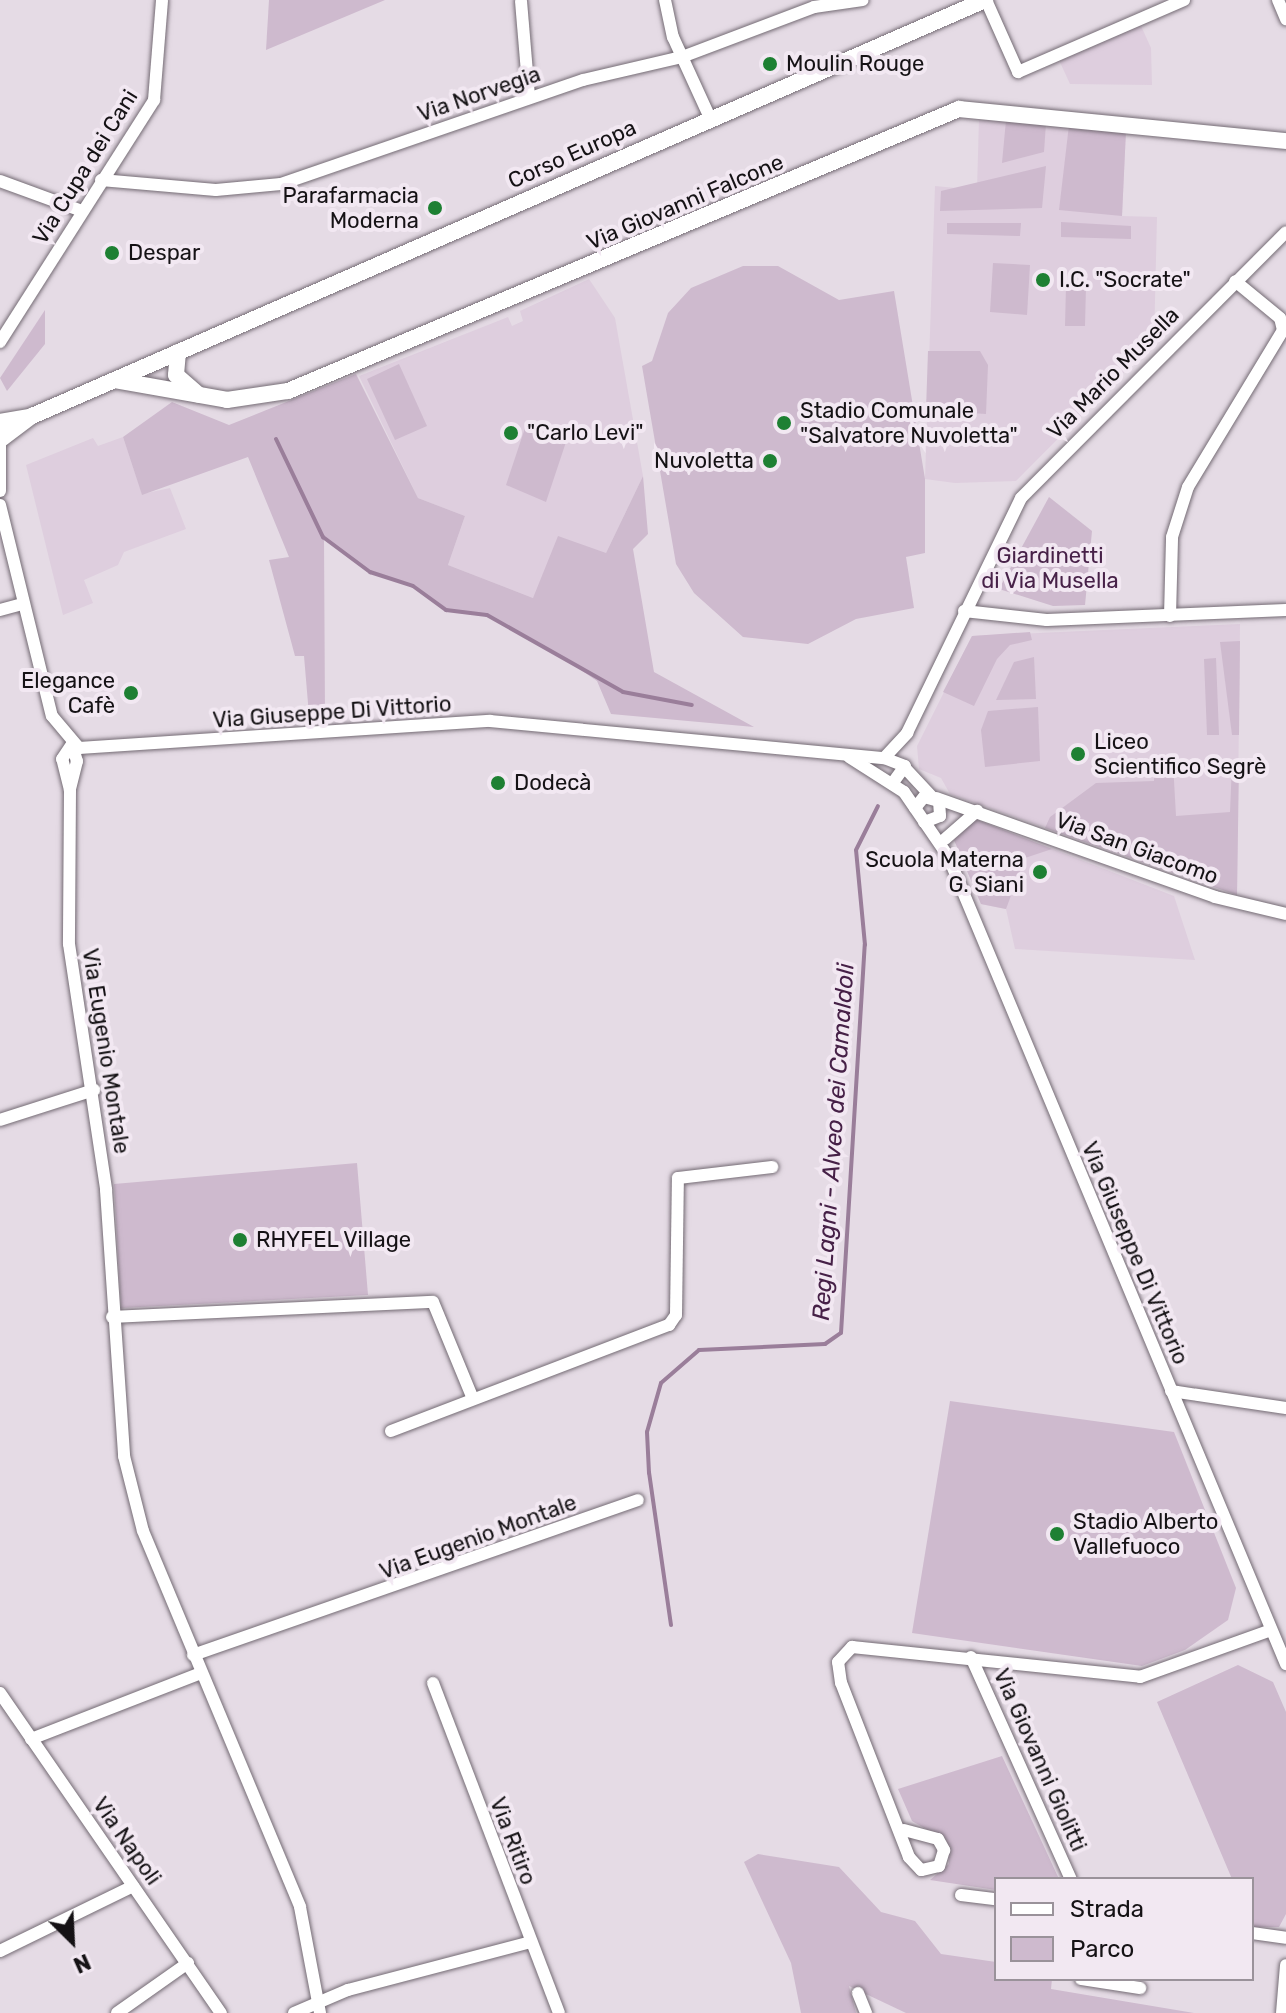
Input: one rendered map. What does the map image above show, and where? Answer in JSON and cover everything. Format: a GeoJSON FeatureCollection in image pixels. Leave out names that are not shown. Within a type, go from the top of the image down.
{"type":"FeatureCollection","features":[{"type":"Feature","properties":{"kind":"main road","name":"Corso Europa"},"geometry":{"type":"LineString","coordinates":[[0,435],[32,416],[986,0]]}},
{"type":"Feature","properties":{"kind":"main road","name":"Via Giovanni Falcone"},"geometry":{"type":"LineString","coordinates":[[115,380],[203,397],[255,401],[288,391],[959,109],[1286,141]]}},
{"type":"Feature","properties":{"kind":"main road"},"geometry":{"type":"LineString","coordinates":[[178,352],[176,375],[203,397]]}},
{"type":"Feature","properties":{"kind":"street","name":"Via Cupa dei Cani"},"geometry":{"type":"LineString","coordinates":[[0,342],[154,100],[162,0]]}},
{"type":"Feature","properties":{"kind":"street"},"geometry":{"type":"LineString","coordinates":[[665,0],[682,57],[710,118]]}},
{"type":"Feature","properties":{"kind":"street","name":"Via Norvegia"},"geometry":{"type":"LineString","coordinates":[[101,180],[269,187],[529,97],[682,57],[814,7],[863,0]]}},
{"type":"Feature","properties":{"kind":"street"},"geometry":{"type":"LineString","coordinates":[[986,0],[1018,72],[1184,0]]}},
{"type":"Feature","properties":{"kind":"street"},"geometry":{"type":"LineString","coordinates":[[1278,0],[1286,19]]}},
{"type":"Feature","properties":{"kind":"street"},"geometry":{"type":"LineString","coordinates":[[521,1],[529,97]]}},
{"type":"Feature","properties":{"kind":"street"},"geometry":{"type":"LineString","coordinates":[[0,181],[82,211]]}},
{"type":"Feature","properties":{"kind":"street","name":"Via Mario Musella"},"geometry":{"type":"LineString","coordinates":[[885,758],[907,733],[1012,512],[1048,464],[1286,232]]}},
{"type":"Feature","properties":{"kind":"street"},"geometry":{"type":"LineString","coordinates":[[1170,616],[1172,537],[1188,487],[1283,330],[1280,318],[1235,281]]}},
{"type":"Feature","properties":{"kind":"street"},"geometry":{"type":"LineString","coordinates":[[0,435],[0,491]]}},
{"type":"Feature","properties":{"kind":"street"},"geometry":{"type":"LineString","coordinates":[[0,505],[52,716],[72,744]]}},
{"type":"Feature","properties":{"kind":"street"},"geometry":{"type":"LineString","coordinates":[[0,610],[23,604]]}},
{"type":"Feature","properties":{"kind":"street"},"geometry":{"type":"LineString","coordinates":[[964,611],[1047,620],[1286,610]]}},
{"type":"Feature","properties":{"kind":"street","name":"Via Giuseppe Di Vittorio"},"geometry":{"type":"LineString","coordinates":[[72,744],[89,750],[490,721],[885,758],[904,766]]}},
{"type":"Feature","properties":{"kind":"street","name":"Via Mario Musella"},"geometry":{"type":"LineString","coordinates":[[904,766],[907,733]]}},
{"type":"Feature","properties":{"kind":"street","name":"Via Eugenio Montale"},"geometry":{"type":"LineString","coordinates":[[72,744],[62,759],[70,790],[69,944],[94,1090],[124,1456],[143,1531],[300,1907],[319,2007]]}},
{"type":"Feature","properties":{"kind":"street","name":"Via Giuseppe Di Vittorio"},"geometry":{"type":"LineString","coordinates":[[846,755],[892,784]]}},
{"type":"Feature","properties":{"kind":"street"},"geometry":{"type":"LineString","coordinates":[[878,775],[885,758]]}},
{"type":"Feature","properties":{"kind":"street"},"geometry":{"type":"LineString","coordinates":[[904,766],[934,797],[915,808],[892,784],[904,766]]}},
{"type":"Feature","properties":{"kind":"street","name":"Via Giuseppe Di Vittorio"},"geometry":{"type":"LineString","coordinates":[[934,797],[948,856]]}},
{"type":"Feature","properties":{"kind":"street","name":"Via San Giacomo"},"geometry":{"type":"LineString","coordinates":[[934,797],[1215,897],[1286,914]]}},
{"type":"Feature","properties":{"kind":"street","name":"Via Giuseppe Di Vittorio"},"geometry":{"type":"LineString","coordinates":[[915,808],[948,856],[1286,1664]]}},
{"type":"Feature","properties":{"kind":"street"},"geometry":{"type":"LineString","coordinates":[[924,822],[973,810]]}},
{"type":"Feature","properties":{"kind":"street"},"geometry":{"type":"LineString","coordinates":[[945,839],[973,810]]}},
{"type":"Feature","properties":{"kind":"street"},"geometry":{"type":"LineString","coordinates":[[0,1120],[94,1090]]}},
{"type":"Feature","properties":{"kind":"street"},"geometry":{"type":"LineString","coordinates":[[391,1431],[674,1321],[678,1178],[772,1167]]}},
{"type":"Feature","properties":{"kind":"street"},"geometry":{"type":"LineString","coordinates":[[112,1317],[433,1302],[473,1399]]}},
{"type":"Feature","properties":{"kind":"street"},"geometry":{"type":"LineString","coordinates":[[1171,1391],[1286,1408]]}},
{"type":"Feature","properties":{"kind":"street","name":"Via Eugenio Montale"},"geometry":{"type":"LineString","coordinates":[[193,1655],[638,1500]]}},
{"type":"Feature","properties":{"kind":"street","name":"Via Giovanni Giolitti"},"geometry":{"type":"LineString","coordinates":[[904,1830],[838,1662],[846,1650],[869,1644],[1152,1677],[1271,1630]]}},
{"type":"Feature","properties":{"kind":"street","name":"Via Giovanni Giolitti"},"geometry":{"type":"LineString","coordinates":[[971,1657],[1070,1877]]}},
{"type":"Feature","properties":{"kind":"street"},"geometry":{"type":"LineString","coordinates":[[31,1739],[201,1673]]}},
{"type":"Feature","properties":{"kind":"street","name":"Via Ritiro"},"geometry":{"type":"LineString","coordinates":[[433,1683],[559,2013]]}},
{"type":"Feature","properties":{"kind":"street","name":"Via Napoli"},"geometry":{"type":"LineString","coordinates":[[0,1693],[221,2013]]}},
{"type":"Feature","properties":{"kind":"street"},"geometry":{"type":"LineString","coordinates":[[0,1951],[133,1886]]}},
{"type":"Feature","properties":{"kind":"street"},"geometry":{"type":"LineString","coordinates":[[961,1895],[994,1899]]}},
{"type":"Feature","properties":{"kind":"street"},"geometry":{"type":"LineString","coordinates":[[1254,1933],[1286,1938]]}},
{"type":"Feature","properties":{"kind":"street"},"geometry":{"type":"LineString","coordinates":[[294,2013],[531,1942]]}},
{"type":"Feature","properties":{"kind":"street"},"geometry":{"type":"LineString","coordinates":[[117,2013],[188,1963]]}},
{"type":"Feature","properties":{"kind":"street"},"geometry":{"type":"LineString","coordinates":[[1282,2013],[1286,1965]]}},
{"type":"Feature","properties":{"kind":"street"},"geometry":{"type":"LineString","coordinates":[[1094,1981],[1140,1988]]}},
{"type":"Feature","properties":{"kind":"street"},"geometry":{"type":"LineString","coordinates":[[858,1993],[866,2013]]}},
{"type":"Feature","properties":{"kind":"shaded area"},"geometry":{"type":"Polygon","coordinates":[[[1137,17],[1151,48],[1152,85],[1070,84],[1059,60],[1137,17]]]}},
{"type":"Feature","properties":{"kind":"shaded area","name":"I.C. \"Socrate\""},"geometry":{"type":"Polygon","coordinates":[[[979,118],[1126,130],[1122,216],[1157,217],[1154,342],[1016,481],[955,483],[925,479],[935,186],[977,190],[979,118]]]}},
{"type":"Feature","properties":{"kind":"shaded area","name":"\"Carlo Levi\""},"geometry":{"type":"Polygon","coordinates":[[[589,279],[615,318],[643,476],[606,553],[533,598],[448,565],[465,516],[418,498],[359,376],[508,317],[512,326],[523,321],[520,311],[589,279]]]}},
{"type":"Feature","properties":{"kind":"shaded area"},"geometry":{"type":"Polygon","coordinates":[[[123,437],[142,494],[170,488],[186,529],[124,552],[118,565],[84,580],[93,603],[63,615],[26,465],[93,438],[98,446],[123,437]]]}},
{"type":"Feature","properties":{"kind":"shaded area","name":"Liceo Scientifico Segrè"},"geometry":{"type":"Polygon","coordinates":[[[1240,624],[1237,895],[950,794],[941,778],[919,769],[917,746],[972,636],[1240,624]]]}},
{"type":"Feature","properties":{"kind":"shaded area","name":"Scuola Materna G. Siani"},"geometry":{"type":"Polygon","coordinates":[[[975,819],[1174,896],[1195,960],[1015,949],[1006,909],[981,904],[954,840],[975,819]]]}},
{"type":"Feature","properties":{"kind":"green space"},"geometry":{"type":"Polygon","coordinates":[[[269,0],[385,0],[266,50],[269,0]]]}},
{"type":"Feature","properties":{"kind":"green space"},"geometry":{"type":"Polygon","coordinates":[[[1006,120],[1046,123],[1044,152],[1002,163],[1006,120]]]}},
{"type":"Feature","properties":{"kind":"green space"},"geometry":{"type":"Polygon","coordinates":[[[1069,125],[1126,130],[1122,216],[1059,210],[1069,125]]]}},
{"type":"Feature","properties":{"kind":"green space"},"geometry":{"type":"Polygon","coordinates":[[[1046,166],[1042,208],[940,211],[941,191],[1046,166]]]}},
{"type":"Feature","properties":{"kind":"green space"},"geometry":{"type":"Polygon","coordinates":[[[1061,222],[1131,226],[1131,239],[1061,237],[1061,222]]]}},
{"type":"Feature","properties":{"kind":"green space"},"geometry":{"type":"Polygon","coordinates":[[[947,223],[1021,223],[1020,236],[947,234],[947,223]]]}},
{"type":"Feature","properties":{"kind":"green space"},"geometry":{"type":"Polygon","coordinates":[[[993,263],[1030,265],[1027,315],[990,312],[993,263]]]}},
{"type":"Feature","properties":{"kind":"green space","name":"Stadio Comunale \"Salvatore Nuvoletta\""},"geometry":{"type":"Polygon","coordinates":[[[743,266],[778,266],[839,300],[894,291],[925,479],[925,553],[906,557],[914,608],[856,619],[808,644],[743,637],[694,593],[676,564],[642,366],[652,361],[668,313],[691,288],[743,266]]]}},
{"type":"Feature","properties":{"kind":"green space"},"geometry":{"type":"Polygon","coordinates":[[[1066,286],[1086,286],[1085,326],[1065,326],[1066,286]]]}},
{"type":"Feature","properties":{"kind":"green space"},"geometry":{"type":"Polygon","coordinates":[[[45,310],[45,344],[7,391],[0,378],[45,310]]]}},
{"type":"Feature","properties":{"kind":"green space"},"geometry":{"type":"Polygon","coordinates":[[[928,351],[980,351],[988,365],[986,414],[926,410],[928,351]]]}},
{"type":"Feature","properties":{"kind":"green space"},"geometry":{"type":"Polygon","coordinates":[[[399,364],[427,426],[395,440],[367,379],[399,364]]]}},
{"type":"Feature","properties":{"kind":"green space"},"geometry":{"type":"Polygon","coordinates":[[[356,374],[418,498],[465,516],[448,565],[533,598],[558,536],[606,553],[643,476],[648,534],[633,549],[654,672],[754,727],[611,714],[597,681],[553,651],[487,615],[448,611],[413,586],[370,572],[324,538],[325,716],[309,715],[304,656],[295,656],[269,560],[289,557],[248,457],[142,495],[123,437],[172,402],[229,425],[356,374]]]}},
{"type":"Feature","properties":{"kind":"green space"},"geometry":{"type":"Polygon","coordinates":[[[525,428],[566,442],[546,502],[506,485],[525,428]]]}},
{"type":"Feature","properties":{"kind":"green space","name":"Giardinetti di Via Musella"},"geometry":{"type":"Polygon","coordinates":[[[1049,497],[1092,531],[1085,605],[1053,606],[999,589],[1049,497]]]}},
{"type":"Feature","properties":{"kind":"green space"},"geometry":{"type":"Polygon","coordinates":[[[1030,632],[1032,640],[1010,645],[997,659],[974,706],[943,692],[972,636],[1030,632]]]}},
{"type":"Feature","properties":{"kind":"green space"},"geometry":{"type":"Polygon","coordinates":[[[1240,641],[1239,735],[1232,735],[1220,642],[1240,641]]]}},
{"type":"Feature","properties":{"kind":"green space"},"geometry":{"type":"Polygon","coordinates":[[[1034,657],[1036,699],[996,700],[1014,662],[1034,657]]]}},
{"type":"Feature","properties":{"kind":"green space"},"geometry":{"type":"Polygon","coordinates":[[[1216,658],[1219,735],[1207,735],[1204,659],[1216,658]]]}},
{"type":"Feature","properties":{"kind":"green space"},"geometry":{"type":"Polygon","coordinates":[[[1038,707],[1040,761],[985,767],[981,730],[988,711],[1038,707]]]}},
{"type":"Feature","properties":{"kind":"green space"},"geometry":{"type":"Polygon","coordinates":[[[1173,763],[1176,816],[1230,812],[1232,764],[1239,763],[1237,895],[1045,828],[1050,817],[1096,783],[1154,781],[1154,764],[1173,763]]]}},
{"type":"Feature","properties":{"kind":"green space"},"geometry":{"type":"Polygon","coordinates":[[[975,819],[1052,849],[1025,858],[1006,909],[981,904],[954,840],[975,819]]]}},
{"type":"Feature","properties":{"kind":"green space","name":"RHYFEL Village"},"geometry":{"type":"Polygon","coordinates":[[[357,1163],[368,1295],[121,1308],[114,1184],[357,1163]]]}},
{"type":"Feature","properties":{"kind":"green space","name":"Stadio Alberto Vallefuoco"},"geometry":{"type":"Polygon","coordinates":[[[950,1401],[1174,1432],[1236,1588],[1228,1620],[1185,1650],[1142,1666],[912,1633],[950,1401]]]}},
{"type":"Feature","properties":{"kind":"green space"},"geometry":{"type":"Polygon","coordinates":[[[1238,1665],[1273,1682],[1286,1712],[1286,1914],[1279,1927],[1254,1927],[1254,1877],[1231,1877],[1157,1702],[1238,1665]]]}},
{"type":"Feature","properties":{"kind":"green space"},"geometry":{"type":"Polygon","coordinates":[[[1002,1756],[1058,1877],[994,1877],[994,1890],[930,1880],[949,1864],[947,1841],[912,1821],[898,1789],[1002,1756]]]}},
{"type":"Feature","properties":{"kind":"green space"},"geometry":{"type":"Polygon","coordinates":[[[758,1854],[839,1867],[881,1912],[915,1921],[941,1954],[994,1962],[994,1981],[1052,1981],[1051,1989],[1194,2013],[906,2013],[849,1986],[856,2013],[801,2013],[791,1963],[744,1862],[758,1854]]]}},
{"type":"Feature","properties":{"kind":"waterway","name":"Regi Lagni - Alveo dei Camaldoli"},"geometry":{"type":"LineString","coordinates":[[276,439],[323,537],[370,572],[413,586],[446,610],[487,615],[623,692],[692,705]]}},
{"type":"Feature","properties":{"kind":"waterway","name":"Regi Lagni - Alveo dei Camaldoli"},"geometry":{"type":"LineString","coordinates":[[671,1625],[649,1473],[647,1432],[661,1383],[699,1350],[825,1344],[841,1333],[865,945],[856,850],[878,806]]}},
{"type":"Feature","properties":{"kind":"place","name":"Moulin Rouge"},"geometry":{"type":"Point","coordinates":[770,64]}},
{"type":"Feature","properties":{"kind":"place","name":"Parafarmacia Moderna"},"geometry":{"type":"Point","coordinates":[435,208]}},
{"type":"Feature","properties":{"kind":"place","name":"Despar"},"geometry":{"type":"Point","coordinates":[112,253]}},
{"type":"Feature","properties":{"kind":"place","name":"I.C. \"Socrate\""},"geometry":{"type":"Point","coordinates":[1043,280]}},
{"type":"Feature","properties":{"kind":"place","name":"Stadio Comunale \"Salvatore Nuvoletta\""},"geometry":{"type":"Point","coordinates":[784,423]}},
{"type":"Feature","properties":{"kind":"place","name":"\"Carlo Levi\""},"geometry":{"type":"Point","coordinates":[511,433]}},
{"type":"Feature","properties":{"kind":"place","name":"Nuvoletta"},"geometry":{"type":"Point","coordinates":[770,461]}},
{"type":"Feature","properties":{"kind":"place","name":"Elegance Cafè"},"geometry":{"type":"Point","coordinates":[131,693]}},
{"type":"Feature","properties":{"kind":"place","name":"Liceo Scientifico Segrè"},"geometry":{"type":"Point","coordinates":[1078,754]}},
{"type":"Feature","properties":{"kind":"place","name":"Dodecà"},"geometry":{"type":"Point","coordinates":[498,783]}},
{"type":"Feature","properties":{"kind":"place","name":"Scuola Materna G. Siani"},"geometry":{"type":"Point","coordinates":[1040,872]}},
{"type":"Feature","properties":{"kind":"place","name":"RHYFEL Village"},"geometry":{"type":"Point","coordinates":[240,1240]}},
{"type":"Feature","properties":{"kind":"place","name":"Stadio Alberto Vallefuoco"},"geometry":{"type":"Point","coordinates":[1057,1534]}}]}
